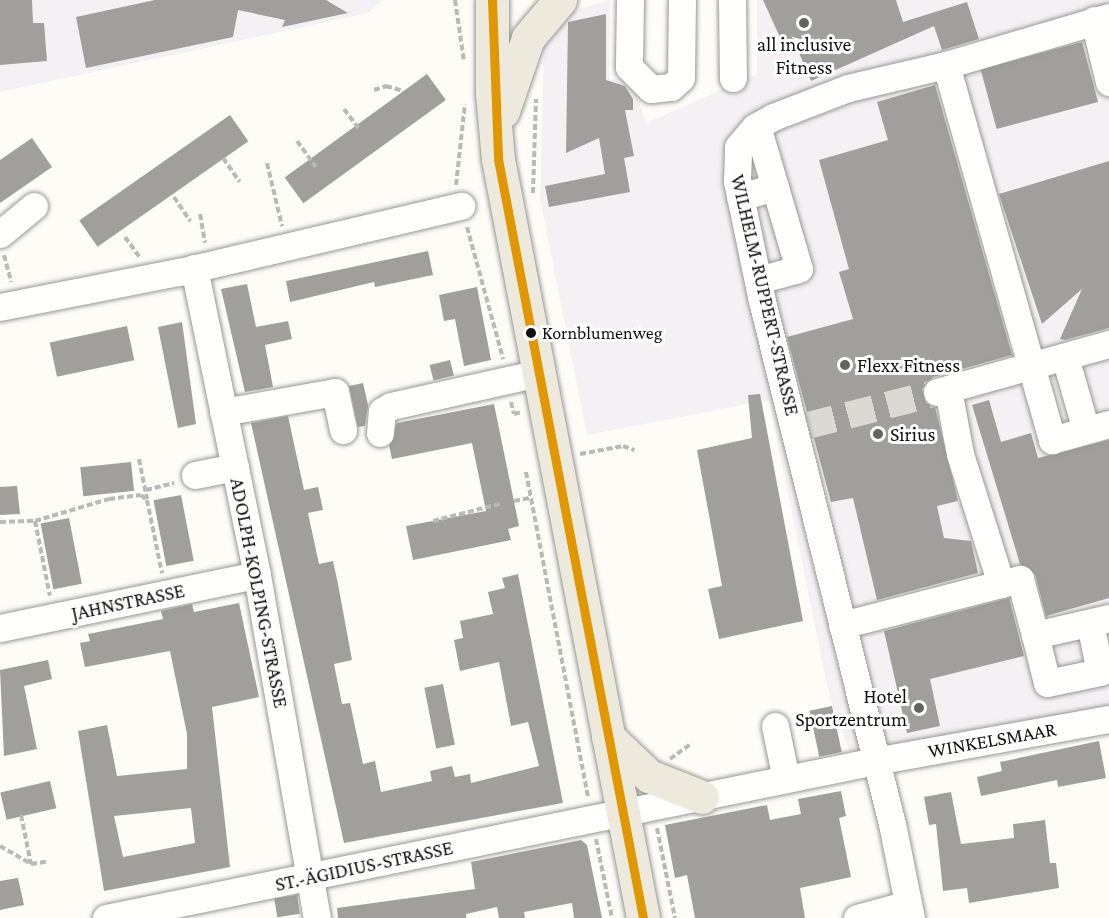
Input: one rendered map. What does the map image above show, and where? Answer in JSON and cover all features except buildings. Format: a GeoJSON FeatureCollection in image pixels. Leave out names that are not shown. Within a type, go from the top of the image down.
{"type":"FeatureCollection","features":[{"type":"Feature","properties":{"kind":"main road"},"geometry":{"type":"LineString","coordinates":[[492,0],[495,142],[608,737],[608,816],[643,918]]}},
{"type":"Feature","properties":{"kind":"main road"},"geometry":{"type":"LineString","coordinates":[[495,142],[511,79],[528,38],[560,0]]}},
{"type":"Feature","properties":{"kind":"main road"},"geometry":{"type":"LineString","coordinates":[[608,737],[649,776],[702,797]]}},
{"type":"Feature","properties":{"kind":"street"},"geometry":{"type":"LineString","coordinates":[[630,0],[629,68],[651,89],[671,87],[681,78],[682,0]]}},
{"type":"Feature","properties":{"kind":"street"},"geometry":{"type":"LineString","coordinates":[[732,0],[733,78]]}},
{"type":"Feature","properties":{"kind":"street"},"geometry":{"type":"LineString","coordinates":[[1102,19],[1109,82]]}},
{"type":"Feature","properties":{"kind":"street","name":"WILHELM-RUPPERT-STRASSE"},"geometry":{"type":"LineString","coordinates":[[910,911],[842,625],[802,427],[758,280],[740,197],[738,147],[757,126],[848,88],[946,65],[1102,19]]}},
{"type":"Feature","properties":{"kind":"street"},"geometry":{"type":"LineString","coordinates":[[946,65],[1052,441],[1097,427],[1065,357]]}},
{"type":"Feature","properties":{"kind":"street"},"geometry":{"type":"LineString","coordinates":[[757,126],[799,268],[758,280]]}},
{"type":"Feature","properties":{"kind":"street"},"geometry":{"type":"LineString","coordinates":[[740,197],[775,187]]}},
{"type":"Feature","properties":{"kind":"street"},"geometry":{"type":"LineString","coordinates":[[1,241],[34,206]]}},
{"type":"Feature","properties":{"kind":"street"},"geometry":{"type":"LineString","coordinates":[[8,306],[201,267],[461,206]]}},
{"type":"Feature","properties":{"kind":"street","name":"ADOLPH-KOLPING-STRASSE"},"geometry":{"type":"LineString","coordinates":[[201,267],[223,412],[257,575],[317,918]]}},
{"type":"Feature","properties":{"kind":"street"},"geometry":{"type":"LineString","coordinates":[[1001,584],[942,390],[1109,344]]}},
{"type":"Feature","properties":{"kind":"street"},"geometry":{"type":"LineString","coordinates":[[380,433],[382,411],[391,406],[539,373]]}},
{"type":"Feature","properties":{"kind":"street"},"geometry":{"type":"LineString","coordinates":[[223,412],[335,392],[343,430]]}},
{"type":"Feature","properties":{"kind":"street"},"geometry":{"type":"LineString","coordinates":[[195,475],[235,467]]}},
{"type":"Feature","properties":{"kind":"street","name":"JAHNSTRASSE"},"geometry":{"type":"LineString","coordinates":[[1,624],[55,617],[257,575]]}},
{"type":"Feature","properties":{"kind":"street"},"geometry":{"type":"LineString","coordinates":[[842,625],[1020,579],[1047,683],[1100,672],[1099,621],[1035,635]]}},
{"type":"Feature","properties":{"kind":"street","name":"WINKELSMAAR"},"geometry":{"type":"LineString","coordinates":[[875,761],[1109,719]]}},
{"type":"Feature","properties":{"kind":"street"},"geometry":{"type":"LineString","coordinates":[[775,726],[786,779]]}},
{"type":"Feature","properties":{"kind":"street"},"geometry":{"type":"LineString","coordinates":[[608,816],[875,761]]}},
{"type":"Feature","properties":{"kind":"street","name":"ST.-ÄGIDIUS-STRASSE"},"geometry":{"type":"LineString","coordinates":[[106,918],[608,816]]}},
{"type":"Feature","properties":{"kind":"street"},"geometry":{"type":"LineString","coordinates":[[857,918],[910,911]]}},
{"type":"Feature","properties":{"kind":"path"},"geometry":{"type":"LineString","coordinates":[[455,0],[464,70]]}},
{"type":"Feature","properties":{"kind":"path"},"geometry":{"type":"LineString","coordinates":[[374,90],[386,86],[403,92]]}},
{"type":"Feature","properties":{"kind":"path"},"geometry":{"type":"LineString","coordinates":[[465,91],[465,133],[456,184],[495,320],[514,414]]}},
{"type":"Feature","properties":{"kind":"path"},"geometry":{"type":"LineString","coordinates":[[534,204],[537,92]]}},
{"type":"Feature","properties":{"kind":"path"},"geometry":{"type":"LineString","coordinates":[[344,109],[359,129]]}},
{"type":"Feature","properties":{"kind":"path"},"geometry":{"type":"LineString","coordinates":[[297,141],[316,167]]}},
{"type":"Feature","properties":{"kind":"path"},"geometry":{"type":"LineString","coordinates":[[223,158],[240,182]]}},
{"type":"Feature","properties":{"kind":"path"},"geometry":{"type":"LineString","coordinates":[[267,163],[287,247]]}},
{"type":"Feature","properties":{"kind":"path"},"geometry":{"type":"LineString","coordinates":[[174,197],[190,220]]}},
{"type":"Feature","properties":{"kind":"path"},"geometry":{"type":"LineString","coordinates":[[200,214],[201,267]]}},
{"type":"Feature","properties":{"kind":"path"},"geometry":{"type":"LineString","coordinates":[[1,241],[8,306]]}},
{"type":"Feature","properties":{"kind":"path"},"geometry":{"type":"LineString","coordinates":[[580,454],[623,446],[634,450]]}},
{"type":"Feature","properties":{"kind":"path"},"geometry":{"type":"LineString","coordinates":[[139,459],[166,594]]}},
{"type":"Feature","properties":{"kind":"path"},"geometry":{"type":"LineString","coordinates":[[526,472],[530,498],[608,816],[612,918]]}},
{"type":"Feature","properties":{"kind":"path"},"geometry":{"type":"LineString","coordinates":[[146,490],[195,475]]}},
{"type":"Feature","properties":{"kind":"path"},"geometry":{"type":"LineString","coordinates":[[0,522],[35,521],[109,496],[141,495],[147,500]]}},
{"type":"Feature","properties":{"kind":"path"},"geometry":{"type":"LineString","coordinates":[[514,501],[530,498]]}},
{"type":"Feature","properties":{"kind":"path"},"geometry":{"type":"LineString","coordinates":[[433,521],[503,503]]}},
{"type":"Feature","properties":{"kind":"path"},"geometry":{"type":"LineString","coordinates":[[151,518],[157,517]]}},
{"type":"Feature","properties":{"kind":"path"},"geometry":{"type":"LineString","coordinates":[[35,521],[51,583],[55,617]]}},
{"type":"Feature","properties":{"kind":"path"},"geometry":{"type":"LineString","coordinates":[[155,539],[161,538]]}},
{"type":"Feature","properties":{"kind":"path"},"geometry":{"type":"LineString","coordinates":[[39,541],[45,539]]}},
{"type":"Feature","properties":{"kind":"path"},"geometry":{"type":"LineString","coordinates":[[159,561],[165,560]]}},
{"type":"Feature","properties":{"kind":"path"},"geometry":{"type":"LineString","coordinates":[[21,815],[31,864]]}},
{"type":"Feature","properties":{"kind":"path"},"geometry":{"type":"LineString","coordinates":[[0,846],[31,864],[49,861]]}},
{"type":"Feature","properties":{"kind":"shaded area"},"geometry":{"type":"Polygon","coordinates":[[[0,0],[383,0],[368,13],[0,92],[0,0]]]}},
{"type":"Feature","properties":{"kind":"shaded area"},"geometry":{"type":"Polygon","coordinates":[[[610,0],[609,79],[626,79],[636,92],[646,123],[757,74],[757,0],[1109,0],[1109,707],[850,752],[830,699],[769,400],[587,435],[540,199],[544,43],[573,11],[610,0]]]}},
{"type":"Feature","properties":{"kind":"tunnel"},"geometry":{"type":"LineString","coordinates":[[808,425],[937,392]]}},
{"type":"Feature","properties":{"kind":"transit line"},"geometry":{"type":"LineString","coordinates":[[492,0],[498,159],[643,918]]}},
{"type":"Feature","properties":{"kind":"place","name":"all inclusive Fitness"},"geometry":{"type":"Point","coordinates":[804,23]}},
{"type":"Feature","properties":{"kind":"place","name":"Kornblumenweg"},"geometry":{"type":"Point","coordinates":[531,333]}},
{"type":"Feature","properties":{"kind":"place","name":"Flexx Fitness"},"geometry":{"type":"Point","coordinates":[845,365]}},
{"type":"Feature","properties":{"kind":"place","name":"Sirius"},"geometry":{"type":"Point","coordinates":[878,434]}},
{"type":"Feature","properties":{"kind":"place","name":"Hotel Sportzentrum"},"geometry":{"type":"Point","coordinates":[919,708]}}]}
